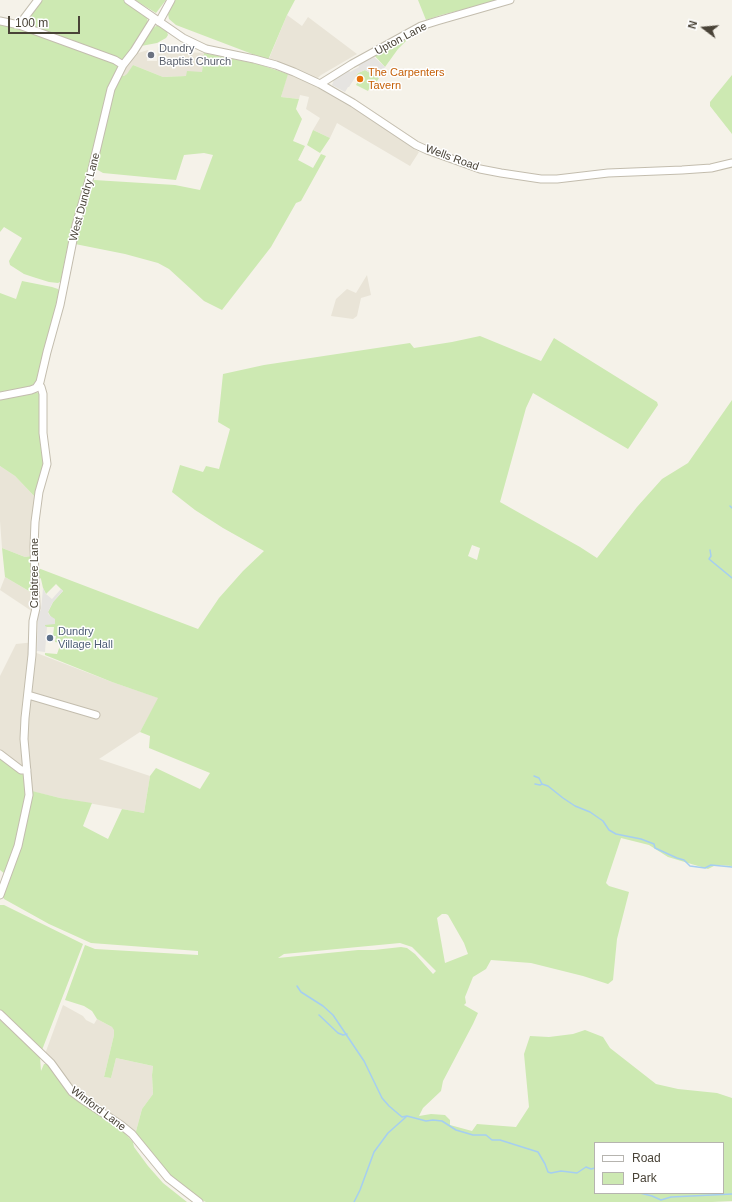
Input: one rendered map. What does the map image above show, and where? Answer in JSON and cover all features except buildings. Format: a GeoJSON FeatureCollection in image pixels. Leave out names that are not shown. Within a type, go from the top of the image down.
{"type":"FeatureCollection","features":[{"type":"Feature","properties":{"kind":"street"},"geometry":{"type":"LineString","coordinates":[[19,25],[38,0]]}},
{"type":"Feature","properties":{"kind":"street","name":"Wells Road"},"geometry":{"type":"LineString","coordinates":[[128,0],[183,38],[206,49],[276,65],[294,72],[320,84],[358,106],[416,145],[480,168],[541,179],[557,179],[608,173],[711,168],[732,163]]}},
{"type":"Feature","properties":{"kind":"street","name":"West Dundry Lane"},"geometry":{"type":"LineString","coordinates":[[39,385],[60,305],[76,225],[91,173],[111,89],[123,65],[171,0]]}},
{"type":"Feature","properties":{"kind":"street","name":"Upton Lane"},"geometry":{"type":"LineString","coordinates":[[320,84],[352,64],[421,26],[510,0]]}},
{"type":"Feature","properties":{"kind":"street"},"geometry":{"type":"LineString","coordinates":[[0,21],[19,25],[115,60],[123,65]]}},
{"type":"Feature","properties":{"kind":"street"},"geometry":{"type":"LineString","coordinates":[[0,396],[30,390],[39,385]]}},
{"type":"Feature","properties":{"kind":"street","name":"Crabtree Lane"},"geometry":{"type":"LineString","coordinates":[[0,895],[18,846],[29,795],[24,739],[32,655],[33,621],[36,608],[34,547],[35,522],[39,492],[47,464],[43,433],[43,394],[39,385]]}},
{"type":"Feature","properties":{"kind":"street"},"geometry":{"type":"LineString","coordinates":[[28,695],[96,715]]}},
{"type":"Feature","properties":{"kind":"street"},"geometry":{"type":"LineString","coordinates":[[0,754],[21,770],[27,770]]}},
{"type":"Feature","properties":{"kind":"street","name":"Winford Lane"},"geometry":{"type":"LineString","coordinates":[[0,1014],[51,1063],[72,1092],[132,1134],[168,1178],[199,1202]]}},
{"type":"Feature","properties":{"kind":"shaded area"},"geometry":{"type":"Polygon","coordinates":[[[287,15],[302,26],[308,17],[357,54],[321,75],[311,84],[375,121],[419,152],[410,166],[337,123],[330,138],[313,130],[320,118],[306,109],[309,97],[300,95],[299,99],[281,97],[289,68],[268,61],[287,15]]]}},
{"type":"Feature","properties":{"kind":"shaded area"},"geometry":{"type":"Polygon","coordinates":[[[168,45],[185,52],[204,53],[202,72],[186,76],[163,77],[133,65],[128,74],[124,76],[119,75],[135,54],[148,50],[147,61],[157,61],[158,47],[168,45]]]}},
{"type":"Feature","properties":{"kind":"shaded area"},"geometry":{"type":"Polygon","coordinates":[[[374,57],[385,67],[379,78],[365,70],[358,73],[345,92],[332,85],[335,77],[348,69],[350,72],[359,67],[358,64],[374,57]]]}},
{"type":"Feature","properties":{"kind":"shaded area"},"geometry":{"type":"Polygon","coordinates":[[[367,275],[371,295],[361,298],[357,316],[353,319],[331,316],[336,299],[347,289],[356,293],[367,275]]]}},
{"type":"Feature","properties":{"kind":"shaded area"},"geometry":{"type":"Polygon","coordinates":[[[0,466],[15,476],[36,498],[32,556],[25,557],[2,548],[0,521],[0,466]]]}},
{"type":"Feature","properties":{"kind":"shaded area"},"geometry":{"type":"Polygon","coordinates":[[[5,577],[34,594],[33,612],[0,590],[5,577]]]}},
{"type":"Feature","properties":{"kind":"shaded area"},"geometry":{"type":"Polygon","coordinates":[[[43,588],[46,594],[52,599],[61,589],[63,591],[53,602],[48,612],[49,615],[55,619],[55,624],[45,625],[47,627],[45,652],[37,651],[38,613],[41,610],[43,588]]]}},
{"type":"Feature","properties":{"kind":"shaded area"},"geometry":{"type":"Polygon","coordinates":[[[35,642],[34,652],[112,682],[159,698],[140,732],[99,759],[150,776],[144,813],[60,798],[26,790],[0,756],[0,676],[16,644],[35,642]]]}},
{"type":"Feature","properties":{"kind":"shaded area"},"geometry":{"type":"Polygon","coordinates":[[[63,1005],[94,1024],[97,1019],[114,1029],[114,1035],[104,1077],[111,1078],[116,1058],[153,1066],[153,1094],[142,1109],[135,1135],[81,1096],[45,1054],[63,1005]]]}},
{"type":"Feature","properties":{"kind":"green space"},"geometry":{"type":"Polygon","coordinates":[[[40,0],[124,0],[147,17],[148,24],[124,60],[121,61],[22,24],[40,0]]]}},
{"type":"Feature","properties":{"kind":"green space"},"geometry":{"type":"Polygon","coordinates":[[[135,0],[166,0],[156,13],[135,0]]]}},
{"type":"Feature","properties":{"kind":"green space"},"geometry":{"type":"Polygon","coordinates":[[[175,0],[295,0],[268,60],[176,25],[169,19],[168,14],[175,0]]]}},
{"type":"Feature","properties":{"kind":"green space"},"geometry":{"type":"Polygon","coordinates":[[[418,0],[502,0],[426,20],[418,0]]]}},
{"type":"Feature","properties":{"kind":"green space"},"geometry":{"type":"Polygon","coordinates":[[[0,23],[78,49],[119,65],[109,84],[62,281],[58,283],[49,282],[24,274],[10,265],[9,261],[22,238],[4,227],[0,232],[0,23]]]}},
{"type":"Feature","properties":{"kind":"green space"},"geometry":{"type":"Polygon","coordinates":[[[159,26],[167,32],[168,35],[166,38],[157,43],[141,46],[152,29],[159,26]]]}},
{"type":"Feature","properties":{"kind":"green space"},"geometry":{"type":"Polygon","coordinates":[[[409,38],[398,49],[385,67],[374,55],[409,38]]]}},
{"type":"Feature","properties":{"kind":"green space"},"geometry":{"type":"Polygon","coordinates":[[[204,53],[258,64],[288,74],[281,97],[299,99],[296,109],[302,119],[293,141],[305,146],[298,160],[313,168],[321,154],[326,156],[301,201],[296,203],[271,247],[222,310],[204,301],[169,269],[158,263],[125,254],[75,244],[80,220],[94,180],[175,185],[200,190],[213,155],[204,153],[184,155],[176,180],[103,173],[96,169],[114,87],[119,75],[124,76],[127,74],[133,65],[163,77],[186,76],[187,71],[202,72],[204,53]]]}},
{"type":"Feature","properties":{"kind":"green space"},"geometry":{"type":"Polygon","coordinates":[[[365,70],[379,78],[372,90],[369,89],[368,91],[356,85],[359,79],[355,76],[365,70]]]}},
{"type":"Feature","properties":{"kind":"green space"},"geometry":{"type":"Polygon","coordinates":[[[732,75],[732,134],[710,106],[710,102],[732,75]]]}},
{"type":"Feature","properties":{"kind":"green space"},"geometry":{"type":"Polygon","coordinates":[[[313,130],[330,138],[320,153],[307,145],[313,130]]]}},
{"type":"Feature","properties":{"kind":"green space"},"geometry":{"type":"Polygon","coordinates":[[[22,281],[52,287],[58,289],[60,292],[38,379],[33,385],[26,388],[0,393],[0,293],[16,299],[22,281]]]}},
{"type":"Feature","properties":{"kind":"green space"},"geometry":{"type":"Polygon","coordinates":[[[480,336],[541,361],[554,338],[657,402],[658,405],[628,449],[533,393],[526,408],[500,502],[597,558],[637,507],[662,479],[688,463],[732,400],[732,866],[716,865],[708,869],[668,857],[649,845],[621,838],[606,883],[609,886],[629,892],[617,939],[613,980],[608,984],[531,963],[491,960],[486,969],[473,977],[465,997],[466,1003],[464,1005],[478,1013],[473,1024],[443,1081],[441,1091],[423,1108],[419,1116],[431,1114],[445,1115],[450,1120],[450,1125],[472,1131],[477,1124],[516,1127],[529,1107],[524,1054],[530,1036],[549,1037],[573,1034],[585,1030],[603,1037],[610,1048],[656,1084],[678,1089],[717,1093],[732,1098],[732,1201],[206,1202],[197,1198],[168,1173],[135,1135],[142,1109],[153,1094],[153,1066],[116,1058],[111,1078],[104,1077],[114,1030],[112,1027],[97,1019],[92,1011],[84,1006],[65,1000],[85,945],[95,949],[198,955],[198,951],[91,943],[49,924],[4,899],[3,897],[30,799],[33,795],[32,791],[60,798],[92,803],[83,826],[108,839],[122,809],[144,813],[150,776],[156,768],[200,789],[210,773],[149,748],[150,736],[140,732],[158,698],[112,682],[45,655],[45,653],[57,654],[61,643],[55,642],[56,636],[53,636],[54,627],[45,627],[45,624],[55,624],[48,612],[53,602],[63,591],[56,584],[46,594],[41,579],[37,574],[38,568],[198,629],[219,598],[243,571],[264,551],[223,528],[195,510],[172,492],[180,465],[203,472],[206,466],[219,469],[230,429],[218,422],[223,374],[264,365],[410,343],[414,348],[480,336]],[[472,545],[468,556],[477,560],[480,548],[472,545]],[[442,914],[437,918],[445,963],[468,954],[464,943],[448,915],[442,914]],[[400,943],[284,954],[278,958],[401,947],[407,948],[415,954],[433,974],[436,971],[412,947],[400,943]]]}},
{"type":"Feature","properties":{"kind":"green space"},"geometry":{"type":"Polygon","coordinates":[[[36,392],[39,393],[40,396],[44,460],[36,498],[15,476],[0,466],[0,399],[36,392]]]}},
{"type":"Feature","properties":{"kind":"green space"},"geometry":{"type":"Polygon","coordinates":[[[2,548],[25,557],[32,556],[34,594],[5,577],[2,548]]]}},
{"type":"Feature","properties":{"kind":"green space"},"geometry":{"type":"Polygon","coordinates":[[[0,756],[23,775],[26,790],[18,836],[5,874],[0,870],[0,756]]]}},
{"type":"Feature","properties":{"kind":"green space"},"geometry":{"type":"Polygon","coordinates":[[[0,905],[4,905],[83,944],[42,1050],[0,1011],[0,905]]]}},
{"type":"Feature","properties":{"kind":"green space"},"geometry":{"type":"Polygon","coordinates":[[[0,1020],[40,1057],[41,1071],[44,1064],[49,1064],[66,1089],[119,1127],[133,1142],[134,1147],[163,1183],[187,1202],[0,1202],[0,1020]]]}},
{"type":"Feature","properties":{"kind":"waterway"},"geometry":{"type":"LineString","coordinates":[[710,550],[711,556],[709,559],[732,578]]}},
{"type":"Feature","properties":{"kind":"waterway"},"geometry":{"type":"LineString","coordinates":[[534,776],[539,778],[542,784],[548,786],[575,806],[590,812],[603,821],[609,830],[616,834],[641,839],[654,844],[655,848],[684,860],[690,866],[705,868],[711,865],[732,867]]}},
{"type":"Feature","properties":{"kind":"waterway"},"geometry":{"type":"LineString","coordinates":[[535,784],[542,784]]}},
{"type":"Feature","properties":{"kind":"waterway"},"geometry":{"type":"LineString","coordinates":[[297,986],[301,992],[323,1006],[333,1015],[364,1061],[382,1098],[402,1117],[407,1116],[426,1121],[442,1121],[456,1130],[473,1135],[486,1135],[492,1140],[500,1140],[538,1152],[548,1172],[551,1173],[561,1171],[577,1173],[586,1167],[591,1169],[594,1168]]}},
{"type":"Feature","properties":{"kind":"waterway"},"geometry":{"type":"LineString","coordinates":[[319,1015],[338,1033],[343,1035],[347,1034]]}},
{"type":"Feature","properties":{"kind":"waterway"},"geometry":{"type":"LineString","coordinates":[[354,1202],[374,1152],[388,1133],[406,1117]]}},
{"type":"Feature","properties":{"kind":"waterway"},"geometry":{"type":"LineString","coordinates":[[644,1194],[661,1200],[671,1197],[732,1194]]}},
{"type":"Feature","properties":{"kind":"place","name":"Dundry Baptist Church"},"geometry":{"type":"Point","coordinates":[151,55]}},
{"type":"Feature","properties":{"kind":"place","name":"The Carpenters Tavern"},"geometry":{"type":"Point","coordinates":[360,79]}},
{"type":"Feature","properties":{"kind":"place","name":"Dundry Village Hall"},"geometry":{"type":"Point","coordinates":[50,638]}}]}
